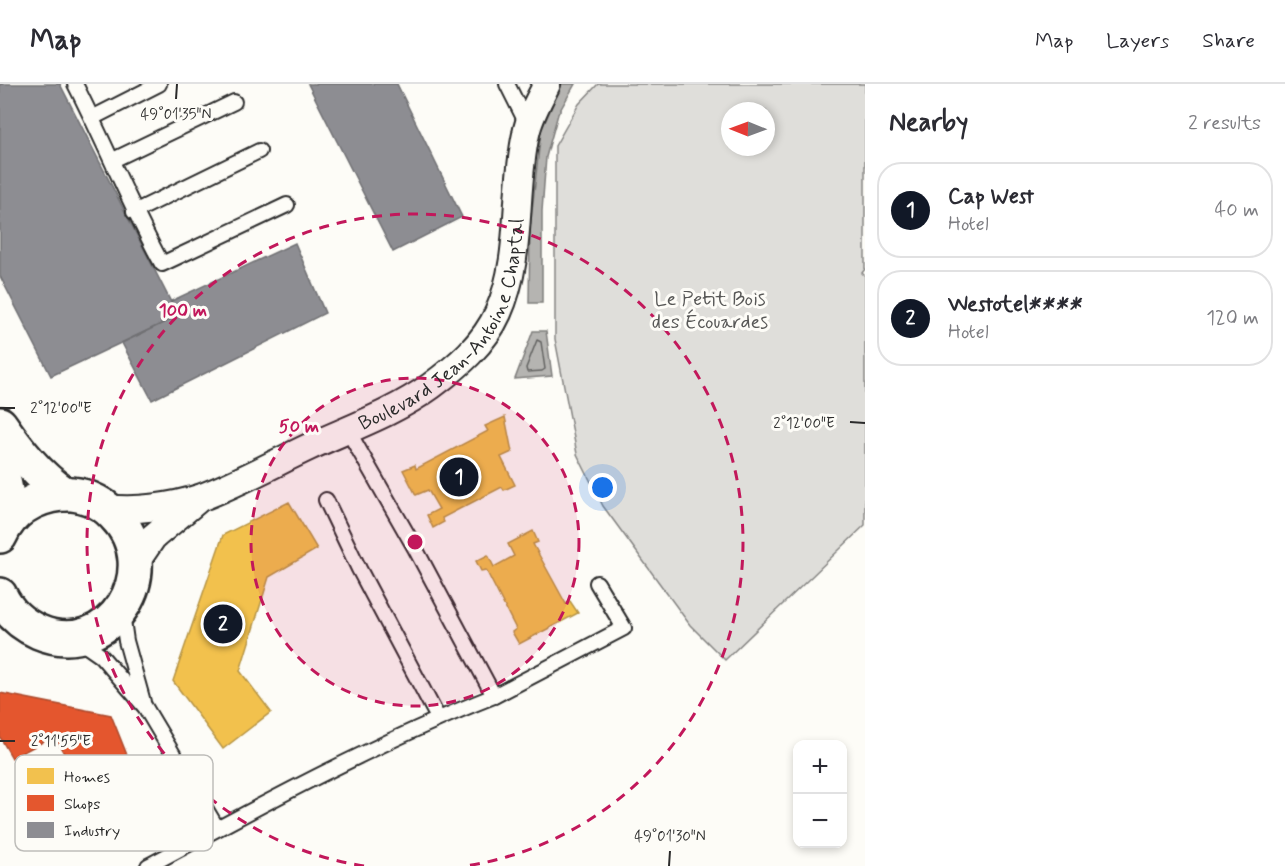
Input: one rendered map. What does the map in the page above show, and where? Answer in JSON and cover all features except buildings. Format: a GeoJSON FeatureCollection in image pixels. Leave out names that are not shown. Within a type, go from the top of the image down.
{"type":"FeatureCollection","features":[{"type":"Feature","properties":{"kind":"main road"},"geometry":{"type":"LineString","coordinates":[[0,424],[32,466],[65,494]]}},
{"type":"Feature","properties":{"kind":"main road"},"geometry":{"type":"LineString","coordinates":[[0,462],[8,500],[4,529]]}},
{"type":"Feature","properties":{"kind":"main road"},"geometry":{"type":"LineString","coordinates":[[0,595],[9,610],[10,621],[44,634],[71,637],[86,634],[112,620],[122,609],[135,579],[136,562],[132,541],[123,523],[108,508],[94,500],[80,495],[49,495],[19,510],[4,529]]}},
{"type":"Feature","properties":{"kind":"street","name":"Boulevard Jean-Antoine Chaptal"},"geometry":{"type":"LineString","coordinates":[[108,508],[137,510],[201,497],[387,412],[429,387],[462,362],[488,332],[499,311],[510,273],[517,193],[528,126],[547,84]]}},
{"type":"Feature","properties":{"kind":"street","name":"Boulevard Jean-Antoine Chaptal"},"geometry":{"type":"LineString","coordinates":[[136,562],[153,537],[201,497]]}},
{"type":"Feature","properties":{"kind":"lane"},"geometry":{"type":"LineString","coordinates":[[75,84],[113,160],[134,212],[162,264],[287,205]]}},
{"type":"Feature","properties":{"kind":"lane"},"geometry":{"type":"LineString","coordinates":[[92,117],[159,84]]}},
{"type":"Feature","properties":{"kind":"lane"},"geometry":{"type":"LineString","coordinates":[[507,84],[528,126]]}},
{"type":"Feature","properties":{"kind":"lane"},"geometry":{"type":"LineString","coordinates":[[113,160],[234,102]]}},
{"type":"Feature","properties":{"kind":"lane"},"geometry":{"type":"LineString","coordinates":[[134,212],[259,151]]}},
{"type":"Feature","properties":{"kind":"lane"},"geometry":{"type":"LineString","coordinates":[[347,429],[415,548],[494,696]]}},
{"type":"Feature","properties":{"kind":"lane"},"geometry":{"type":"LineString","coordinates":[[326,500],[359,569],[438,718]]}},
{"type":"Feature","properties":{"kind":"lane"},"geometry":{"type":"LineString","coordinates":[[213,831],[438,718],[494,696],[624,628],[597,583]]}},
{"type":"Feature","properties":{"kind":"lane"},"geometry":{"type":"LineString","coordinates":[[122,609],[126,641],[145,707]]}},
{"type":"Feature","properties":{"kind":"lane"},"geometry":{"type":"LineString","coordinates":[[71,637],[101,656],[145,707],[174,755]]}},
{"type":"Feature","properties":{"kind":"lane"},"geometry":{"type":"LineString","coordinates":[[213,820],[218,828]]}},
{"type":"Feature","properties":{"kind":"lane"},"geometry":{"type":"LineString","coordinates":[[148,866],[176,851]]}},
{"type":"Feature","properties":{"kind":"green space","name":"Le Petit Bois des Écouardes"},"geometry":{"type":"Polygon","coordinates":[[[598,84],[865,84],[865,269],[862,273],[865,276],[865,525],[725,660],[690,625],[603,506],[577,454],[555,339],[555,146],[579,104],[598,84]]]}},
{"type":"Feature","properties":{"kind":"water"},"geometry":{"type":"Polygon","coordinates":[[[562,84],[575,84],[558,114],[546,157],[542,211],[542,303],[529,303],[530,229],[541,131],[562,84]]]}},
{"type":"Feature","properties":{"kind":"water"},"geometry":{"type":"Polygon","coordinates":[[[533,331],[546,331],[552,376],[515,379],[533,331]]]}},
{"type":"Feature","properties":{"kind":"place","name":"Cap West"},"geometry":{"type":"Point","coordinates":[459,477]}},
{"type":"Feature","properties":{"kind":"place","name":"Westotel****"},"geometry":{"type":"Point","coordinates":[223,624]}}]}
